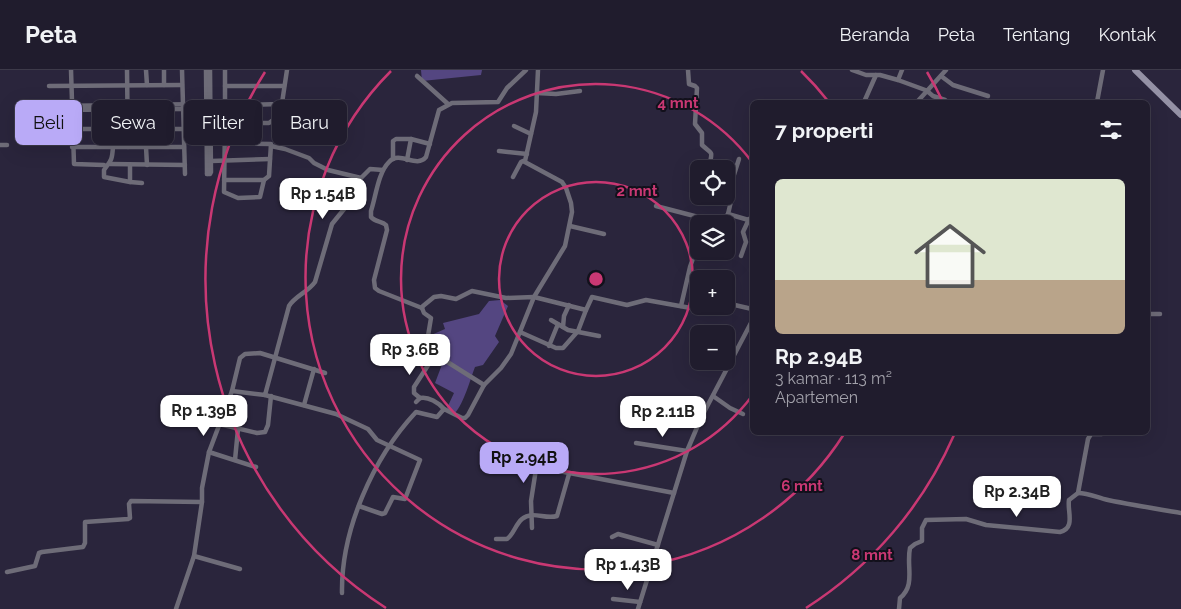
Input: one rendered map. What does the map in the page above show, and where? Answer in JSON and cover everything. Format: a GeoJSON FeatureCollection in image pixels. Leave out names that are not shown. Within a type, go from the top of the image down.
{"type":"FeatureCollection","features":[{"type":"Feature","properties":{"kind":"main road"},"geometry":{"type":"LineString","coordinates":[[1135,70],[1181,115]]}},
{"type":"Feature","properties":{"kind":"street"},"geometry":{"type":"LineString","coordinates":[[71,70],[71,100]]}},
{"type":"Feature","properties":{"kind":"street"},"geometry":{"type":"LineString","coordinates":[[127,70],[128,100]]}},
{"type":"Feature","properties":{"kind":"street"},"geometry":{"type":"LineString","coordinates":[[146,70],[146,86]]}},
{"type":"Feature","properties":{"kind":"street"},"geometry":{"type":"LineString","coordinates":[[164,70],[164,85]]}},
{"type":"Feature","properties":{"kind":"street"},"geometry":{"type":"LineString","coordinates":[[174,129],[184,129],[182,70]]}},
{"type":"Feature","properties":{"kind":"street"},"geometry":{"type":"LineString","coordinates":[[208,70],[209,100]]}},
{"type":"Feature","properties":{"kind":"street"},"geometry":{"type":"LineString","coordinates":[[225,70],[225,100]]}},
{"type":"Feature","properties":{"kind":"street"},"geometry":{"type":"LineString","coordinates":[[282,100],[288,70]]}},
{"type":"Feature","properties":{"kind":"street"},"geometry":{"type":"LineString","coordinates":[[393,159],[419,162],[423,160],[426,157],[439,110],[448,104],[498,102],[507,88],[526,70]]}},
{"type":"Feature","properties":{"kind":"street"},"geometry":{"type":"LineString","coordinates":[[525,161],[536,112],[538,70]]}},
{"type":"Feature","properties":{"kind":"street"},"geometry":{"type":"LineString","coordinates":[[688,70],[689,84],[697,88],[696,124],[702,132],[702,144],[710,150],[710,160]]}},
{"type":"Feature","properties":{"kind":"street"},"geometry":{"type":"LineString","coordinates":[[898,80],[902,70]]}},
{"type":"Feature","properties":{"kind":"street"},"geometry":{"type":"LineString","coordinates":[[919,100],[943,78],[946,70]]}},
{"type":"Feature","properties":{"kind":"street"},"geometry":{"type":"LineString","coordinates":[[1097,100],[1103,70]]}},
{"type":"Feature","properties":{"kind":"street"},"geometry":{"type":"LineString","coordinates":[[856,71],[866,75],[898,80],[945,100]]}},
{"type":"Feature","properties":{"kind":"street"},"geometry":{"type":"LineString","coordinates":[[417,76],[448,104]]}},
{"type":"Feature","properties":{"kind":"street"},"geometry":{"type":"LineString","coordinates":[[865,100],[876,76]]}},
{"type":"Feature","properties":{"kind":"street"},"geometry":{"type":"LineString","coordinates":[[943,78],[953,86],[988,96]]}},
{"type":"Feature","properties":{"kind":"street"},"geometry":{"type":"LineString","coordinates":[[49,86],[182,85]]}},
{"type":"Feature","properties":{"kind":"street"},"geometry":{"type":"LineString","coordinates":[[225,86],[284,86]]}},
{"type":"Feature","properties":{"kind":"street"},"geometry":{"type":"LineString","coordinates":[[537,93],[556,94],[580,91]]}},
{"type":"Feature","properties":{"kind":"street"},"geometry":{"type":"LineString","coordinates":[[933,96],[934,100]]}},
{"type":"Feature","properties":{"kind":"street"},"geometry":{"type":"LineString","coordinates":[[174,107],[183,107]]}},
{"type":"Feature","properties":{"kind":"street"},"geometry":{"type":"LineString","coordinates":[[514,126],[531,134]]}},
{"type":"Feature","properties":{"kind":"street"},"geometry":{"type":"LineString","coordinates":[[430,144],[412,139],[398,138],[393,141],[393,159],[384,170],[371,211],[373,220],[384,223],[387,230],[374,280],[375,288],[422,308],[424,313],[431,318],[428,336],[436,353],[484,385]]}},
{"type":"Feature","properties":{"kind":"street"},"geometry":{"type":"LineString","coordinates":[[407,160],[412,139]]}},
{"type":"Feature","properties":{"kind":"street"},"geometry":{"type":"LineString","coordinates":[[262,143],[270,143],[271,146],[309,158],[314,163],[328,170],[361,178]]}},
{"type":"Feature","properties":{"kind":"street"},"geometry":{"type":"LineString","coordinates":[[0,145],[7,144]]}},
{"type":"Feature","properties":{"kind":"street"},"geometry":{"type":"LineString","coordinates":[[208,145],[207,174],[209,175],[211,173],[210,145]]}},
{"type":"Feature","properties":{"kind":"street"},"geometry":{"type":"LineString","coordinates":[[224,145],[224,192],[226,194],[238,198],[260,197],[264,180]]}},
{"type":"Feature","properties":{"kind":"street"},"geometry":{"type":"LineString","coordinates":[[224,180],[264,180],[269,176],[271,146]]}},
{"type":"Feature","properties":{"kind":"street"},"geometry":{"type":"LineString","coordinates":[[104,165],[74,164],[72,147],[184,147],[185,174]]}},
{"type":"Feature","properties":{"kind":"street"},"geometry":{"type":"LineString","coordinates":[[113,147],[110,164],[104,170],[105,178],[142,183]]}},
{"type":"Feature","properties":{"kind":"street"},"geometry":{"type":"LineString","coordinates":[[146,147],[147,165]]}},
{"type":"Feature","properties":{"kind":"street"},"geometry":{"type":"LineString","coordinates":[[499,151],[527,154]]}},
{"type":"Feature","properties":{"kind":"street"},"geometry":{"type":"LineString","coordinates":[[210,161],[270,159]]}},
{"type":"Feature","properties":{"kind":"street"},"geometry":{"type":"LineString","coordinates":[[735,169],[739,159]]}},
{"type":"Feature","properties":{"kind":"street"},"geometry":{"type":"LineString","coordinates":[[436,353],[414,387],[414,393],[418,400],[424,397],[437,402],[444,409],[464,418],[468,415],[484,385],[501,368],[511,354],[534,297],[565,246],[570,226],[571,203],[562,182],[525,161],[520,162],[513,177]]}},
{"type":"Feature","properties":{"kind":"street"},"geometry":{"type":"LineString","coordinates":[[110,164],[185,165]]}},
{"type":"Feature","properties":{"kind":"street"},"geometry":{"type":"LineString","coordinates":[[130,165],[130,182]]}},
{"type":"Feature","properties":{"kind":"street"},"geometry":{"type":"LineString","coordinates":[[219,424],[257,434],[265,432],[268,425],[268,396],[288,306],[315,282],[332,224],[349,203],[361,178],[370,169],[384,170]]}},
{"type":"Feature","properties":{"kind":"street"},"geometry":{"type":"LineString","coordinates":[[321,190],[353,194]]}},
{"type":"Feature","properties":{"kind":"street"},"geometry":{"type":"LineString","coordinates":[[730,205],[728,214],[750,220]]}},
{"type":"Feature","properties":{"kind":"street"},"geometry":{"type":"LineString","coordinates":[[656,206],[691,215]]}},
{"type":"Feature","properties":{"kind":"street"},"geometry":{"type":"LineString","coordinates":[[741,256],[746,242],[743,232],[750,222]]}},
{"type":"Feature","properties":{"kind":"street"},"geometry":{"type":"LineString","coordinates":[[570,226],[604,234]]}},
{"type":"Feature","properties":{"kind":"street"},"geometry":{"type":"LineString","coordinates":[[681,306],[692,260]]}},
{"type":"Feature","properties":{"kind":"street"},"geometry":{"type":"LineString","coordinates":[[422,308],[434,297],[441,296],[456,299],[472,291],[506,298],[534,297],[586,310]]}},
{"type":"Feature","properties":{"kind":"street"},"geometry":{"type":"LineString","coordinates":[[520,332],[549,346],[563,348],[567,346],[578,331],[592,297],[627,304],[646,300],[690,308]]}},
{"type":"Feature","properties":{"kind":"street"},"geometry":{"type":"LineString","coordinates":[[549,346],[569,305]]}},
{"type":"Feature","properties":{"kind":"street"},"geometry":{"type":"LineString","coordinates":[[735,305],[750,309]]}},
{"type":"Feature","properties":{"kind":"street"},"geometry":{"type":"LineString","coordinates":[[1150,314],[1160,314]]}},
{"type":"Feature","properties":{"kind":"street"},"geometry":{"type":"LineString","coordinates":[[551,320],[568,330],[599,336]]}},
{"type":"Feature","properties":{"kind":"street"},"geometry":{"type":"LineString","coordinates":[[638,609],[687,451],[701,418],[750,324]]}},
{"type":"Feature","properties":{"kind":"street"},"geometry":{"type":"LineString","coordinates":[[176,609],[194,556],[202,502],[202,488],[209,452],[232,391],[242,355],[254,353],[276,357],[325,373]]}},
{"type":"Feature","properties":{"kind":"street"},"geometry":{"type":"LineString","coordinates":[[304,405],[314,369]]}},
{"type":"Feature","properties":{"kind":"street"},"geometry":{"type":"LineString","coordinates":[[232,391],[268,396],[336,414],[368,429],[376,439],[420,460],[405,499],[393,496],[385,513],[382,514],[358,506]]}},
{"type":"Feature","properties":{"kind":"street"},"geometry":{"type":"LineString","coordinates":[[713,396],[730,408],[743,414]]}},
{"type":"Feature","properties":{"kind":"street"},"geometry":{"type":"LineString","coordinates":[[342,593],[342,571],[349,534],[366,487],[390,446],[416,412],[437,417],[444,409]]}},
{"type":"Feature","properties":{"kind":"street"},"geometry":{"type":"LineString","coordinates":[[235,460],[238,429]]}},
{"type":"Feature","properties":{"kind":"street"},"geometry":{"type":"LineString","coordinates":[[1078,494],[1088,439],[1090,435]]}},
{"type":"Feature","properties":{"kind":"street"},"geometry":{"type":"LineString","coordinates":[[636,442],[687,451]]}},
{"type":"Feature","properties":{"kind":"street"},"geometry":{"type":"LineString","coordinates":[[209,452],[256,467]]}},
{"type":"Feature","properties":{"kind":"street"},"geometry":{"type":"LineString","coordinates":[[532,528],[531,501],[536,469],[540,468],[674,493]]}},
{"type":"Feature","properties":{"kind":"street"},"geometry":{"type":"LineString","coordinates":[[496,538],[503,540],[509,538],[522,519],[532,514],[558,516],[569,474]]}},
{"type":"Feature","properties":{"kind":"street"},"geometry":{"type":"LineString","coordinates":[[899,609],[900,598],[906,593],[909,586],[908,557],[910,548],[922,541],[922,528],[926,520],[966,519],[986,525],[1060,532],[1066,530],[1070,521],[1069,500],[1078,494],[1085,493],[1106,500],[1181,513]]}},
{"type":"Feature","properties":{"kind":"street"},"geometry":{"type":"LineString","coordinates":[[7,572],[35,566],[39,553],[42,552],[83,547],[85,543],[85,522],[128,519],[130,518],[129,504],[131,501],[202,502]]}},
{"type":"Feature","properties":{"kind":"street"},"geometry":{"type":"LineString","coordinates":[[612,537],[618,534],[658,545]]}},
{"type":"Feature","properties":{"kind":"street"},"geometry":{"type":"LineString","coordinates":[[194,556],[240,569]]}},
{"type":"Feature","properties":{"kind":"street"},"geometry":{"type":"LineString","coordinates":[[613,599],[640,602]]}},
{"type":"Feature","properties":{"kind":"shaded area"},"geometry":{"type":"Polygon","coordinates":[[[421,70],[482,70],[481,75],[422,81],[421,70]]]}},
{"type":"Feature","properties":{"kind":"shaded area"},"geometry":{"type":"Polygon","coordinates":[[[500,300],[508,306],[495,336],[499,342],[483,365],[475,367],[464,397],[455,413],[447,408],[454,393],[435,383],[449,346],[429,336],[445,329],[443,323],[479,314],[489,301],[500,300]]]}}]}
